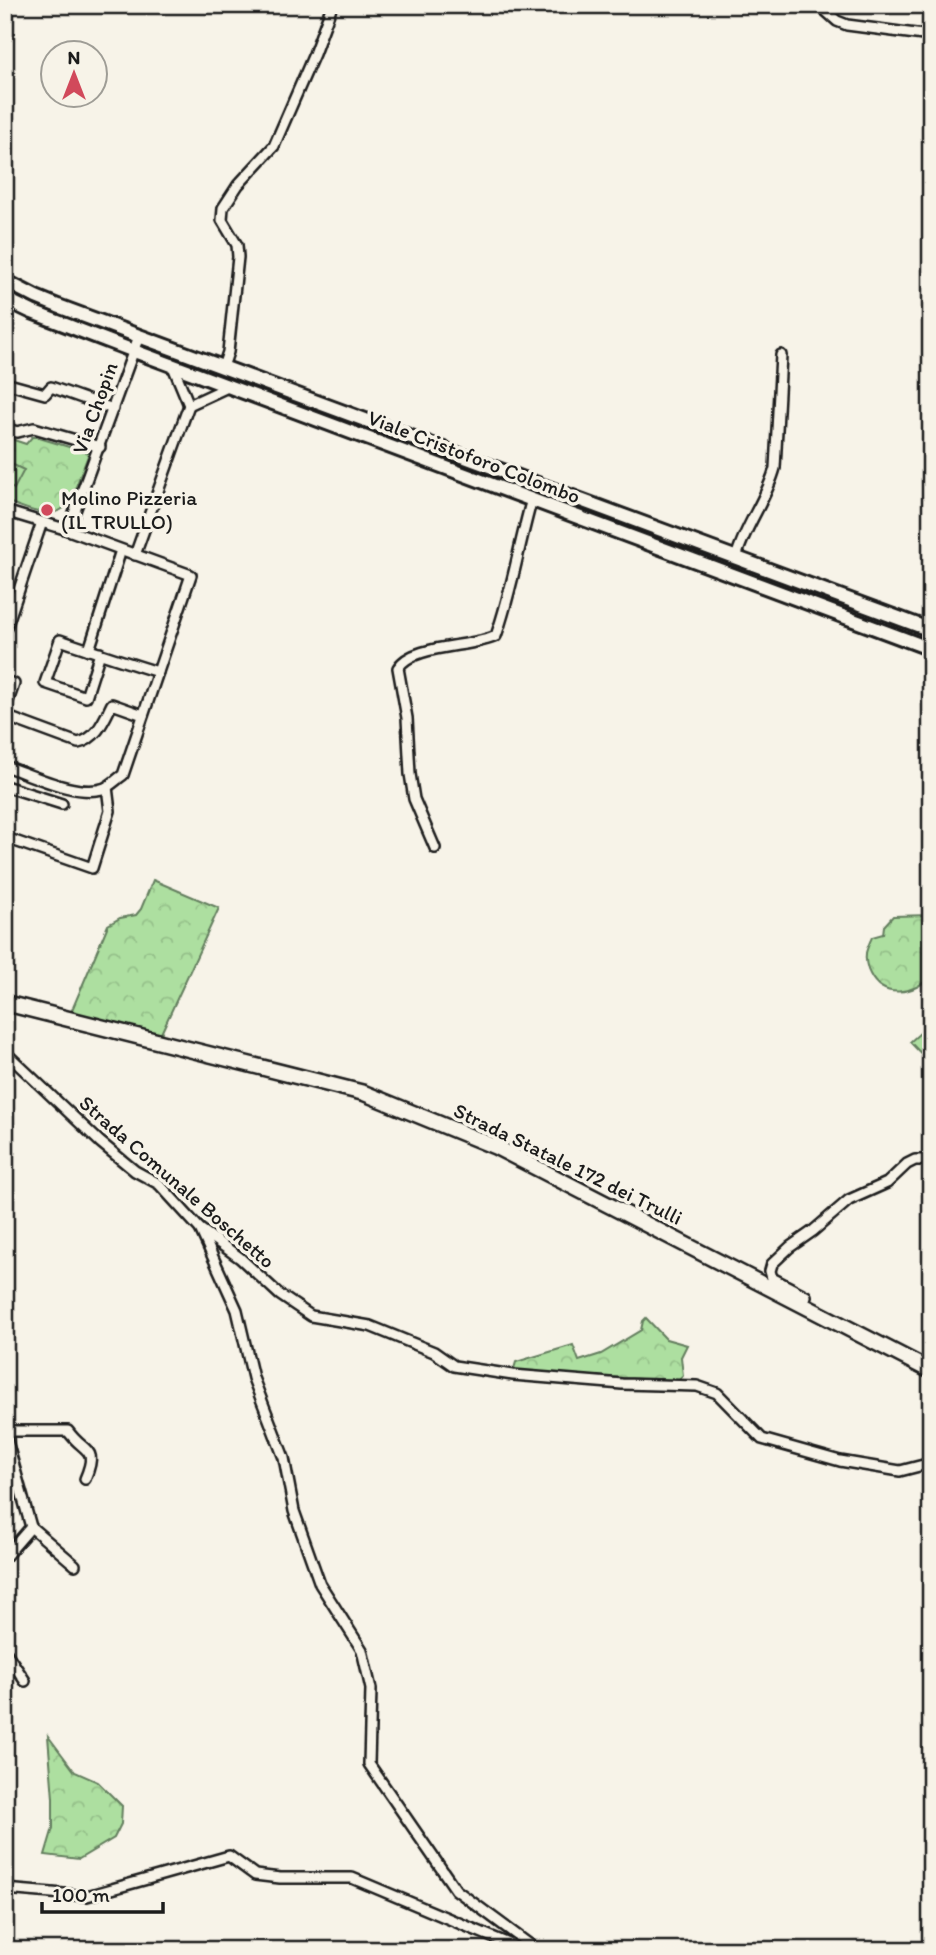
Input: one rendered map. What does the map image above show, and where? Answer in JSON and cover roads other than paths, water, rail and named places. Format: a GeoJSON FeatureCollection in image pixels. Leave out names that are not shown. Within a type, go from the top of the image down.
{"type":"FeatureCollection","features":[{"type":"Feature","properties":{"kind":"main road","name":"Viale Cristoforo Colombo"},"geometry":{"type":"LineString","coordinates":[[7,291],[36,297],[931,630]]}},
{"type":"Feature","properties":{"kind":"main road","name":"Viale Cristoforo Colombo"},"geometry":{"type":"LineString","coordinates":[[7,291],[32,312],[931,649]]}},
{"type":"Feature","properties":{"kind":"main road","name":"Strada Statale 172 dei Trulli"},"geometry":{"type":"LineString","coordinates":[[5,1003],[364,1093],[496,1147],[931,1371]]}},
{"type":"Feature","properties":{"kind":"street"},"geometry":{"type":"LineString","coordinates":[[819,5],[837,21],[848,25],[931,36]]}},
{"type":"Feature","properties":{"kind":"street"},"geometry":{"type":"LineString","coordinates":[[223,367],[228,352],[237,245],[222,220],[223,208],[237,185],[274,146],[331,8]]}},
{"type":"Feature","properties":{"kind":"street","name":"Via Chopin"},"geometry":{"type":"LineString","coordinates":[[68,530],[139,336]]}},
{"type":"Feature","properties":{"kind":"street"},"geometry":{"type":"LineString","coordinates":[[736,558],[740,541],[771,482],[775,468],[781,355]]}},
{"type":"Feature","properties":{"kind":"street"},"geometry":{"type":"LineString","coordinates":[[135,555],[189,405],[172,364]]}},
{"type":"Feature","properties":{"kind":"street"},"geometry":{"type":"LineString","coordinates":[[5,383],[45,394],[51,387],[113,409]]}},
{"type":"Feature","properties":{"kind":"street"},"geometry":{"type":"LineString","coordinates":[[189,405],[230,386]]}},
{"type":"Feature","properties":{"kind":"street"},"geometry":{"type":"LineString","coordinates":[[5,428],[17,432],[34,428],[100,447]]}},
{"type":"Feature","properties":{"kind":"street"},"geometry":{"type":"LineString","coordinates":[[465,475],[471,460]]}},
{"type":"Feature","properties":{"kind":"street"},"geometry":{"type":"LineString","coordinates":[[435,848],[414,799],[407,718],[398,668],[401,662],[430,650],[488,640],[496,636],[532,499]]}},
{"type":"Feature","properties":{"kind":"street"},"geometry":{"type":"LineString","coordinates":[[5,510],[191,575],[123,775],[107,787],[89,791],[70,788],[5,765]]}},
{"type":"Feature","properties":{"kind":"street"},"geometry":{"type":"LineString","coordinates":[[6,625],[42,522]]}},
{"type":"Feature","properties":{"kind":"street"},"geometry":{"type":"LineString","coordinates":[[89,650],[121,550]]}},
{"type":"Feature","properties":{"kind":"street"},"geometry":{"type":"LineString","coordinates":[[100,653],[86,697],[45,683],[60,640],[89,650],[100,653],[158,672]]}},
{"type":"Feature","properties":{"kind":"street"},"geometry":{"type":"LineString","coordinates":[[5,681],[14,684],[5,710]]}},
{"type":"Feature","properties":{"kind":"street"},"geometry":{"type":"LineString","coordinates":[[5,716],[78,743],[88,741],[96,733],[112,704],[143,715]]}},
{"type":"Feature","properties":{"kind":"street"},"geometry":{"type":"LineString","coordinates":[[32,795],[38,777]]}},
{"type":"Feature","properties":{"kind":"street"},"geometry":{"type":"LineString","coordinates":[[5,786],[62,804]]}},
{"type":"Feature","properties":{"kind":"street"},"geometry":{"type":"LineString","coordinates":[[12,840],[92,868],[110,811],[107,787]]}},
{"type":"Feature","properties":{"kind":"street","name":"Strada Comunale Boschetto"},"geometry":{"type":"LineString","coordinates":[[5,1052],[109,1149],[135,1171],[159,1184],[200,1229],[240,1258],[280,1295],[311,1315],[370,1326],[434,1352],[454,1366],[581,1381],[698,1385],[718,1392],[762,1439],[840,1461],[900,1471],[931,1463]]}},
{"type":"Feature","properties":{"kind":"street"},"geometry":{"type":"LineString","coordinates":[[803,1305],[806,1296],[772,1278],[772,1264],[849,1200],[887,1182],[915,1160],[931,1160]]}},
{"type":"Feature","properties":{"kind":"street"},"geometry":{"type":"LineString","coordinates":[[200,1229],[237,1310],[253,1378],[284,1458],[293,1511],[320,1584],[362,1650],[371,1689],[369,1764],[456,1890],[537,1950]]}},
{"type":"Feature","properties":{"kind":"street"},"geometry":{"type":"LineString","coordinates":[[75,1565],[32,1527],[5,1432],[68,1431],[92,1458],[85,1479]]}},
{"type":"Feature","properties":{"kind":"street"},"geometry":{"type":"LineString","coordinates":[[5,1558],[32,1527]]}},
{"type":"Feature","properties":{"kind":"street"},"geometry":{"type":"LineString","coordinates":[[5,1651],[24,1681]]}},
{"type":"Feature","properties":{"kind":"street"},"geometry":{"type":"LineString","coordinates":[[5,1889],[87,1896],[229,1856],[255,1875],[280,1878],[352,1878],[523,1950]]}},
{"type":"Feature","properties":{"kind":"place","name":"Molino Pizzeria (IL TRULLO)"},"geometry":{"type":"Point","coordinates":[47,510]}}]}
